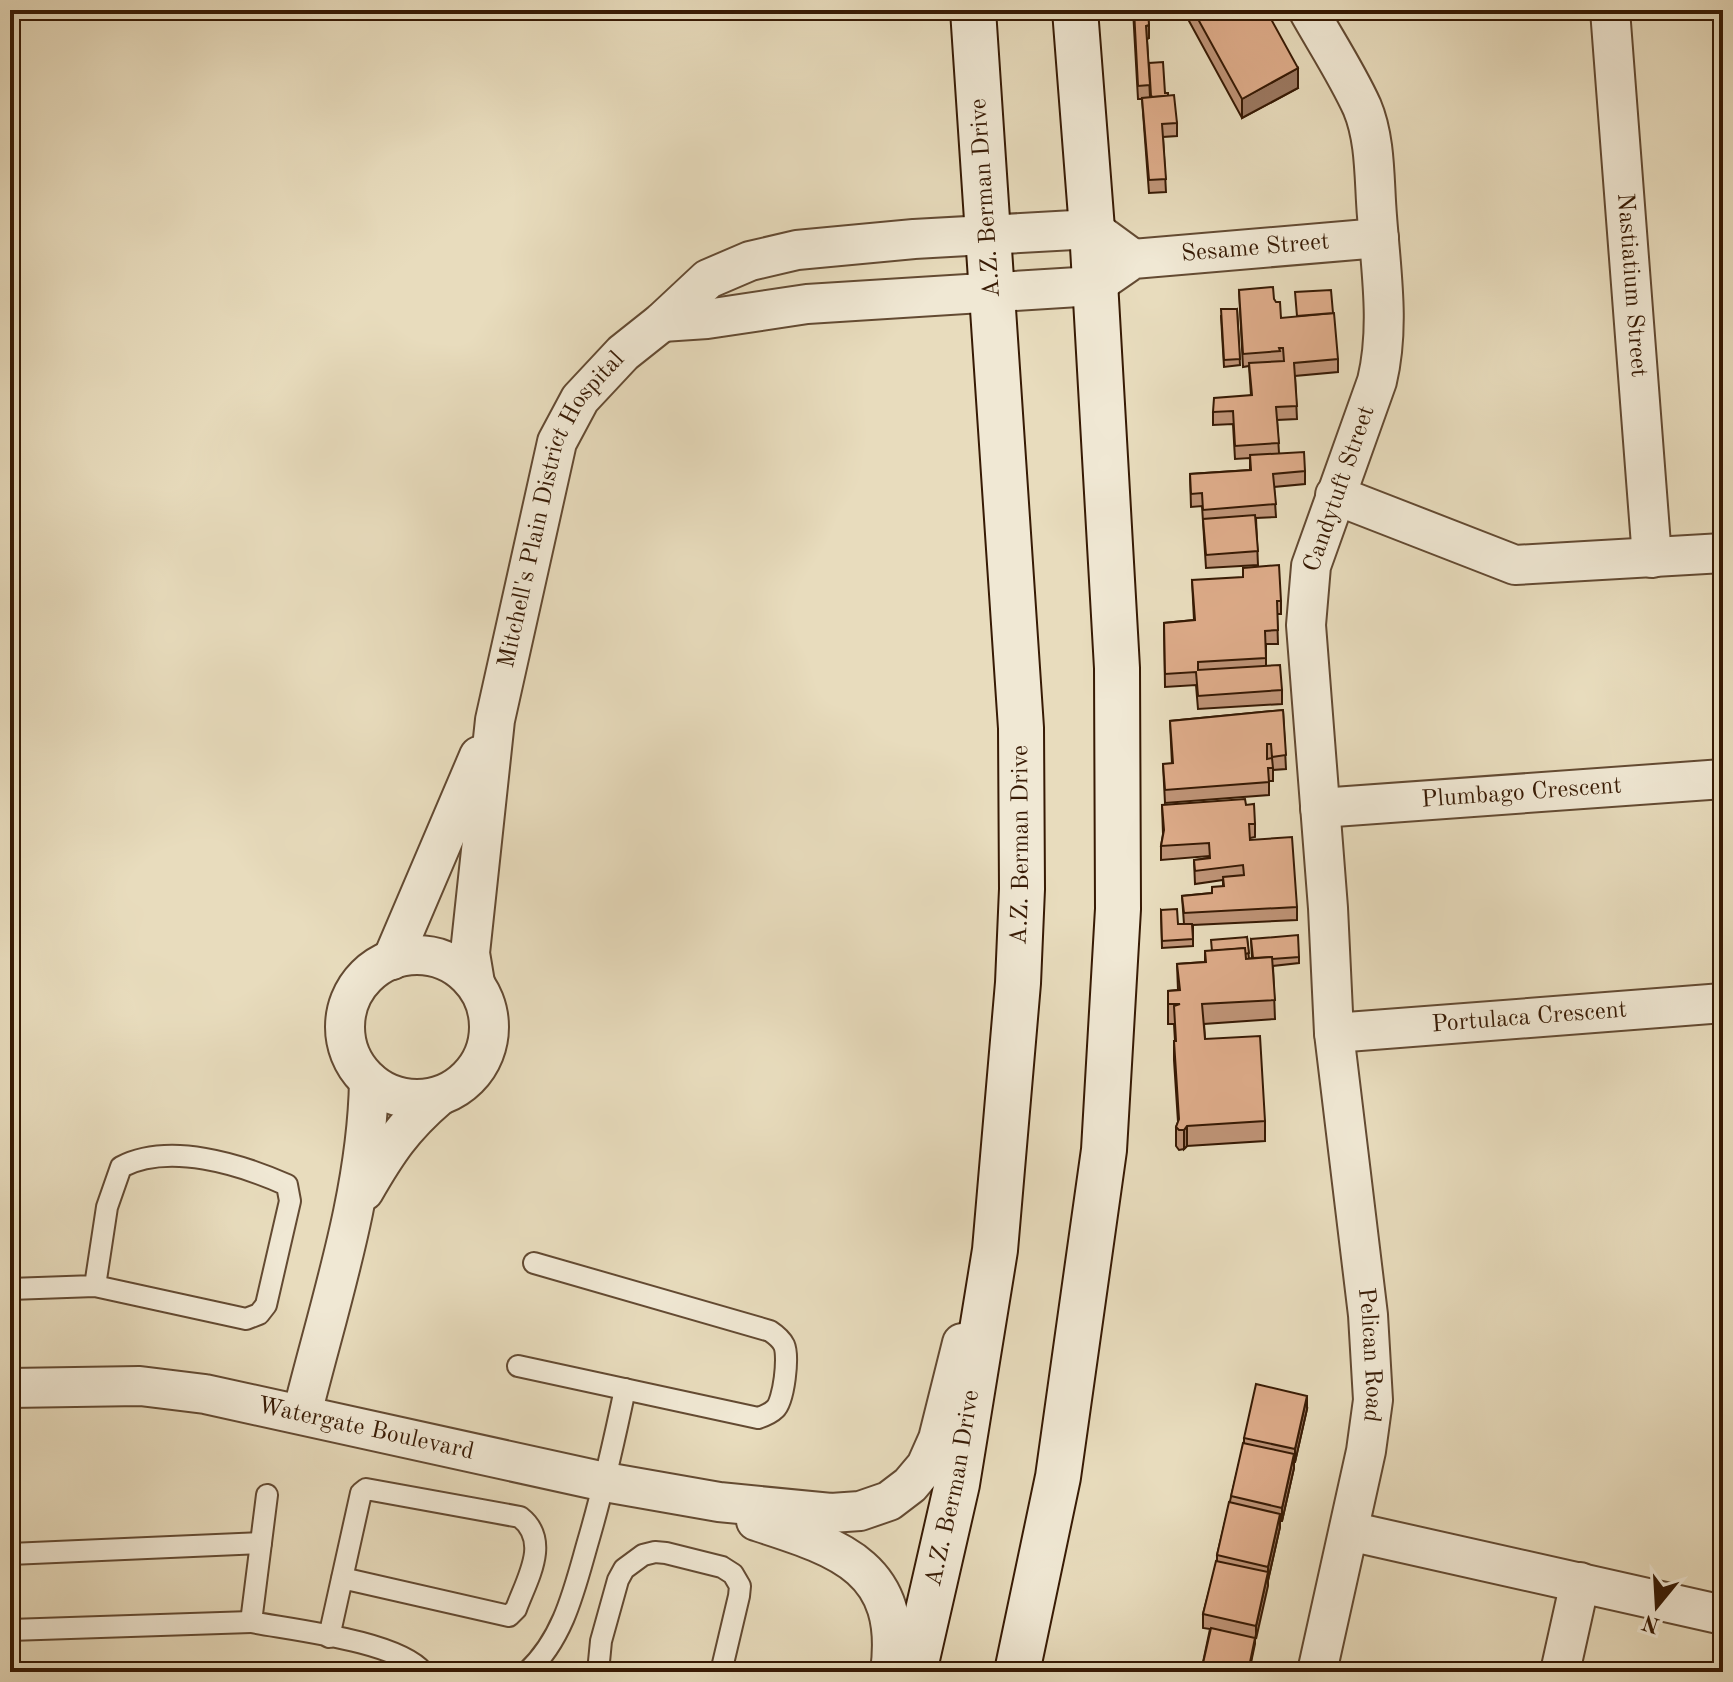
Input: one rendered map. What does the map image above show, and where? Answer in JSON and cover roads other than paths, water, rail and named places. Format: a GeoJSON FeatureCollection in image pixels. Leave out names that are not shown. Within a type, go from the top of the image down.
{"type":"FeatureCollection","features":[{"type":"Feature","properties":{"kind":"main road","name":"A.Z. Berman Drive"},"geometry":{"type":"LineString","coordinates":[[914,1672],[957,1484],[995,1250],[1018,983],[1022,889],[1021,728],[973,10]]}},
{"type":"Feature","properties":{"kind":"main road"},"geometry":{"type":"LineString","coordinates":[[1017,1672],[1058,1477],[1104,1150],[1117,924],[1117,668],[1092,229],[1075,10]]}},
{"type":"Feature","properties":{"kind":"street","name":"Candytuft Street"},"geometry":{"type":"LineString","coordinates":[[1308,10],[1362,107],[1368,127],[1385,328],[1377,381],[1311,566],[1307,593],[1306,625],[1334,1033]]}},
{"type":"Feature","properties":{"kind":"street","name":"Nastiatium Street"},"geometry":{"type":"LineString","coordinates":[[1610,10],[1652,558]]}},
{"type":"Feature","properties":{"kind":"street","name":"Mitchell's Plain District Hospital"},"geometry":{"type":"LineString","coordinates":[[354,1207],[394,1141],[412,1119],[438,1097],[459,1086],[476,1070],[487,1049],[490,1026],[486,1004],[475,983],[470,953],[495,720],[557,442],[580,399],[623,353],[708,279],[750,261],[797,250],[914,239],[1092,229]]}},
{"type":"Feature","properties":{"kind":"street"},"geometry":{"type":"LineString","coordinates":[[1092,229],[1133,259]]}},
{"type":"Feature","properties":{"kind":"street","name":"Sesame Street"},"geometry":{"type":"LineString","coordinates":[[1094,286],[1133,259],[1379,238]]}},
{"type":"Feature","properties":{"kind":"street"},"geometry":{"type":"LineString","coordinates":[[662,322],[707,319],[807,304],[1094,286]]}},
{"type":"Feature","properties":{"kind":"street"},"geometry":{"type":"LineString","coordinates":[[1335,495],[1515,565],[1723,553]]}},
{"type":"Feature","properties":{"kind":"street","name":"Mitchell's Plain District Hospital"},"geometry":{"type":"LineString","coordinates":[[369,1081],[357,1067],[347,1044],[345,1019],[352,995],[367,975],[392,960],[495,720]]}},
{"type":"Feature","properties":{"kind":"street","name":"Plumbago Crescent"},"geometry":{"type":"LineString","coordinates":[[1320,808],[1723,779]]}},
{"type":"Feature","properties":{"kind":"street"},"geometry":{"type":"LineString","coordinates":[[392,960],[414,955],[437,958],[458,968],[475,983]]}},
{"type":"Feature","properties":{"kind":"street","name":"Portulaca Crescent"},"geometry":{"type":"LineString","coordinates":[[1334,1033],[1723,1003]]}},
{"type":"Feature","properties":{"kind":"street","name":"Pelican Road"},"geometry":{"type":"LineString","coordinates":[[1317,1672],[1366,1451],[1373,1400],[1368,1315],[1334,1033]]}},
{"type":"Feature","properties":{"kind":"street"},"geometry":{"type":"LineString","coordinates":[[369,1081],[392,1095],[415,1100],[438,1097]]}},
{"type":"Feature","properties":{"kind":"street"},"geometry":{"type":"LineString","coordinates":[[302,1414],[354,1207],[369,1112],[369,1081]]}},
{"type":"Feature","properties":{"kind":"street","name":"Watergate Boulevard"},"geometry":{"type":"LineString","coordinates":[[10,1388],[140,1386],[205,1394],[605,1482],[719,1502],[831,1513],[860,1511],[889,1501],[910,1485],[926,1466],[938,1439],[961,1346],[995,1250]]}},
{"type":"Feature","properties":{"kind":"street","name":"Watergate Boulevard"},"geometry":{"type":"LineString","coordinates":[[719,1502],[756,1521],[842,1552],[875,1581],[889,1613],[892,1629],[890,1672]]}},
{"type":"Feature","properties":{"kind":"street"},"geometry":{"type":"LineString","coordinates":[[1349,1531],[1723,1615]]}},
{"type":"Feature","properties":{"kind":"street"},"geometry":{"type":"LineString","coordinates":[[1560,1672],[1580,1582]]}},
{"type":"Feature","properties":{"kind":"lane"},"geometry":{"type":"LineString","coordinates":[[10,1289],[95,1286],[246,1319],[259,1314],[266,1305],[290,1201],[287,1185],[258,1172],[182,1155],[137,1158],[121,1167],[107,1207],[95,1286]]}},
{"type":"Feature","properties":{"kind":"lane"},"geometry":{"type":"LineString","coordinates":[[518,1366],[758,1418],[767,1416],[777,1408],[781,1399],[787,1353],[783,1342],[770,1331],[534,1263]]}},
{"type":"Feature","properties":{"kind":"lane"},"geometry":{"type":"LineString","coordinates":[[527,1672],[553,1640],[568,1609],[605,1482],[625,1389]]}},
{"type":"Feature","properties":{"kind":"lane"},"geometry":{"type":"LineString","coordinates":[[329,1637],[342,1578],[361,1493],[366,1489],[520,1517],[529,1524],[538,1547],[516,1609],[509,1616],[342,1578]]}},
{"type":"Feature","properties":{"kind":"lane"},"geometry":{"type":"LineString","coordinates":[[251,1622],[267,1495]]}},
{"type":"Feature","properties":{"kind":"lane"},"geometry":{"type":"LineString","coordinates":[[10,1554],[261,1543]]}},
{"type":"Feature","properties":{"kind":"lane"},"geometry":{"type":"LineString","coordinates":[[598,1672],[601,1641],[618,1580],[632,1561],[655,1552],[722,1567],[733,1574],[740,1586],[721,1672]]}},
{"type":"Feature","properties":{"kind":"lane"},"geometry":{"type":"LineString","coordinates":[[10,1630],[251,1622],[398,1653],[423,1672]]}}]}
